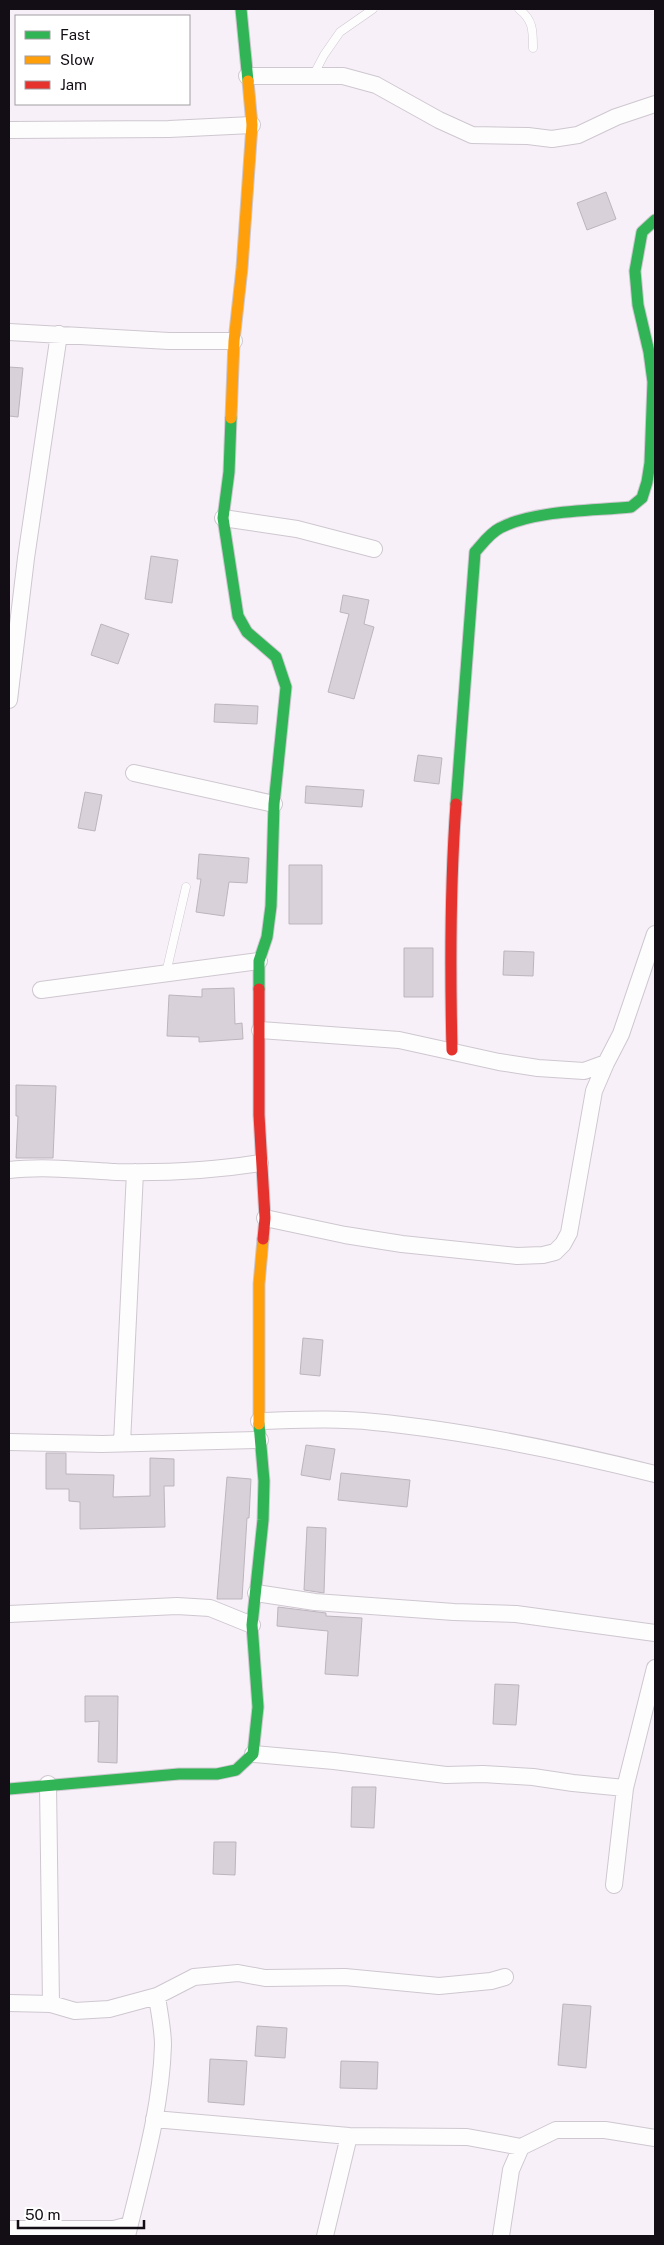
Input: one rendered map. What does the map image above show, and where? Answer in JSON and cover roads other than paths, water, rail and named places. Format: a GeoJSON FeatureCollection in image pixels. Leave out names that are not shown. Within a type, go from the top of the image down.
{"type":"FeatureCollection","features":[{"type":"Feature","properties":{"kind":"street"},"geometry":{"type":"LineString","coordinates":[[9,1789],[48,1784],[134,1779],[179,1774],[217,1774],[236,1770],[253,1754],[258,1707],[252,1625],[263,1520],[264,1481],[259,1421],[259,1284],[265,1218],[260,1163],[259,961],[267,937],[271,906],[274,804],[286,687],[276,656],[247,632],[238,616],[223,518],[229,472],[234,341],[242,268],[252,125],[241,9]]}},
{"type":"Feature","properties":{"kind":"street"},"geometry":{"type":"LineString","coordinates":[[246,76],[343,76],[376,85],[472,136],[528,136],[552,139],[578,135],[616,117],[655,104]]}},
{"type":"Feature","properties":{"kind":"street"},"geometry":{"type":"LineString","coordinates":[[9,130],[169,129],[252,125]]}},
{"type":"Feature","properties":{"kind":"street"},"geometry":{"type":"LineString","coordinates":[[452,1050],[450,965],[452,856],[474,552],[488,537],[500,528],[530,518],[632,507],[642,498],[650,463],[653,382],[649,352],[638,305],[635,271],[642,232],[655,220]]}},
{"type":"Feature","properties":{"kind":"street"},"geometry":{"type":"LineString","coordinates":[[9,332],[169,341],[234,341]]}},
{"type":"Feature","properties":{"kind":"street"},"geometry":{"type":"LineString","coordinates":[[9,700],[26,558],[59,334]]}},
{"type":"Feature","properties":{"kind":"street"},"geometry":{"type":"LineString","coordinates":[[223,518],[297,529],[374,549]]}},
{"type":"Feature","properties":{"kind":"street"},"geometry":{"type":"LineString","coordinates":[[134,773],[274,804]]}},
{"type":"Feature","properties":{"kind":"street"},"geometry":{"type":"LineString","coordinates":[[265,1218],[345,1235],[448,1250],[517,1256],[543,1255],[555,1252],[563,1244],[569,1233],[594,1090],[621,1034],[655,934]]}},
{"type":"Feature","properties":{"kind":"street"},"geometry":{"type":"LineString","coordinates":[[41,990],[259,961]]}},
{"type":"Feature","properties":{"kind":"street"},"geometry":{"type":"LineString","coordinates":[[260,1030],[399,1040],[452,1050],[499,1062],[538,1068],[584,1071],[606,1063]]}},
{"type":"Feature","properties":{"kind":"street"},"geometry":{"type":"LineString","coordinates":[[9,1170],[69,1168],[135,1172],[212,1170],[260,1163]]}},
{"type":"Feature","properties":{"kind":"street"},"geometry":{"type":"LineString","coordinates":[[122,1443],[135,1172]]}},
{"type":"Feature","properties":{"kind":"street"},"geometry":{"type":"LineString","coordinates":[[259,1421],[330,1419],[374,1422],[521,1444],[655,1474]]}},
{"type":"Feature","properties":{"kind":"street"},"geometry":{"type":"LineString","coordinates":[[9,1442],[122,1443],[260,1440]]}},
{"type":"Feature","properties":{"kind":"street"},"geometry":{"type":"LineString","coordinates":[[256,1593],[315,1602],[454,1612],[516,1614],[655,1633]]}},
{"type":"Feature","properties":{"kind":"street"},"geometry":{"type":"LineString","coordinates":[[9,1614],[177,1606],[210,1608],[252,1625]]}},
{"type":"Feature","properties":{"kind":"street"},"geometry":{"type":"LineString","coordinates":[[614,1885],[625,1788],[655,1668]]}},
{"type":"Feature","properties":{"kind":"street"},"geometry":{"type":"LineString","coordinates":[[253,1754],[334,1761],[446,1775],[483,1774],[533,1777],[625,1788]]}},
{"type":"Feature","properties":{"kind":"street"},"geometry":{"type":"LineString","coordinates":[[48,1784],[51,2004]]}},
{"type":"Feature","properties":{"kind":"street"},"geometry":{"type":"LineString","coordinates":[[9,2003],[51,2004],[75,2010],[109,2009],[156,1996],[194,1977],[238,1973],[265,1978],[345,1977],[439,1986],[491,1981],[505,1977]]}},
{"type":"Feature","properties":{"kind":"street"},"geometry":{"type":"LineString","coordinates":[[9,2229],[128,2230],[145,2168],[154,2119],[163,2043],[156,1996]]}},
{"type":"Feature","properties":{"kind":"street"},"geometry":{"type":"LineString","coordinates":[[154,2119],[349,2136],[467,2137],[521,2147],[556,2130],[605,2130],[655,2138]]}},
{"type":"Feature","properties":{"kind":"street"},"geometry":{"type":"LineString","coordinates":[[325,2236],[349,2136]]}},
{"type":"Feature","properties":{"kind":"street"},"geometry":{"type":"LineString","coordinates":[[501,2236],[511,2170],[521,2147]]}},
{"type":"Feature","properties":{"kind":"lane"},"geometry":{"type":"LineString","coordinates":[[313,76],[324,55],[340,32],[373,9]]}},
{"type":"Feature","properties":{"kind":"lane"},"geometry":{"type":"LineString","coordinates":[[519,9],[528,16],[533,26],[533,48]]}},
{"type":"Feature","properties":{"kind":"lane"},"geometry":{"type":"LineString","coordinates":[[166,973],[186,887]]}}]}
